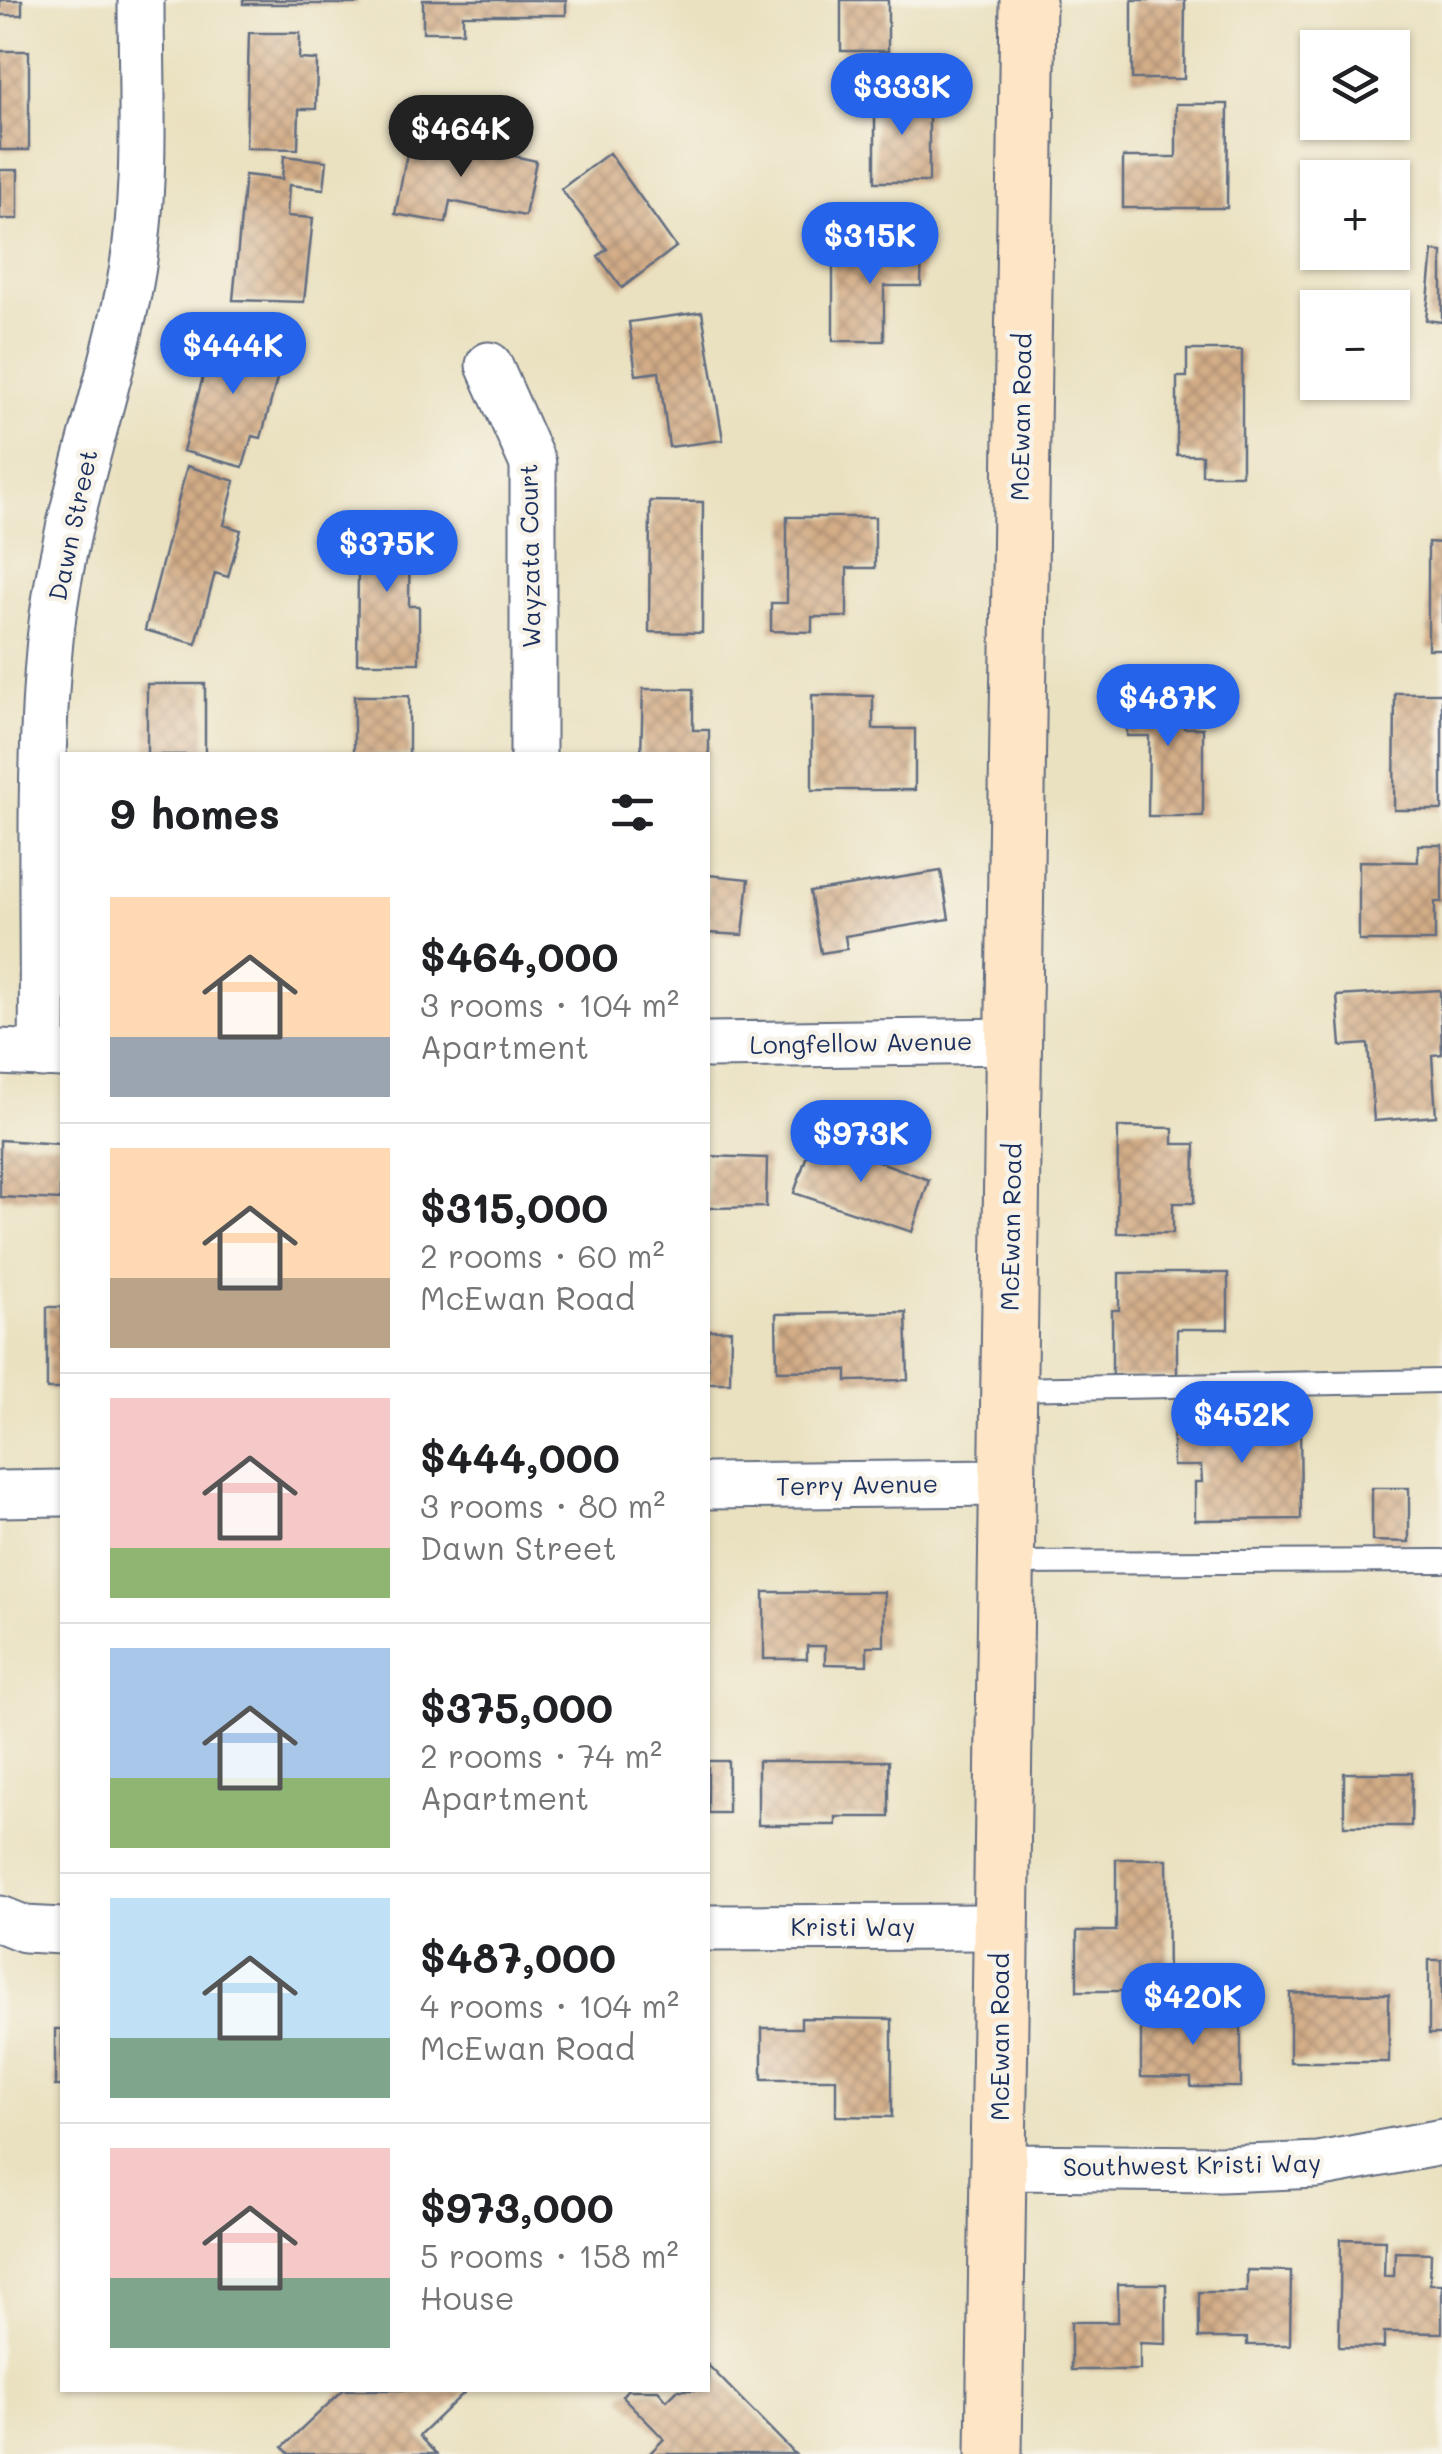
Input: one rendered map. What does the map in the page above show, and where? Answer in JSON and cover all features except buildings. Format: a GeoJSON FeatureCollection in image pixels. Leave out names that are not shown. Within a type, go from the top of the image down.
{"type":"FeatureCollection","features":[{"type":"Feature","properties":{"kind":"street","name":"Dawn Street"},"geometry":{"type":"LineString","coordinates":[[35,1054],[50,640],[61,567],[128,292],[137,235],[144,138],[141,0]]}},
{"type":"Feature","properties":{"kind":"street","name":"McEwan Road"},"geometry":{"type":"LineString","coordinates":[[994,2454],[1028,0]]}},
{"type":"Feature","properties":{"kind":"street","name":"Wayzata Court"},"geometry":{"type":"LineString","coordinates":[[490,365],[533,464],[532,752]]}},
{"type":"Feature","properties":{"kind":"street","name":"Longfellow Avenue"},"geometry":{"type":"LineString","coordinates":[[710,1045],[1015,1041]]}},
{"type":"Feature","properties":{"kind":"street","name":"Terry Avenue"},"geometry":{"type":"LineString","coordinates":[[710,1486],[1006,1484]]}},
{"type":"Feature","properties":{"kind":"street"},"geometry":{"type":"LineString","coordinates":[[0,1494],[60,1493]]}},
{"type":"Feature","properties":{"kind":"street"},"geometry":{"type":"LineString","coordinates":[[0,1920],[25,1929],[60,1930]]}},
{"type":"Feature","properties":{"kind":"street","name":"Kristi Way"},"geometry":{"type":"LineString","coordinates":[[710,1928],[999,1926]]}},
{"type":"Feature","properties":{"kind":"street","name":"Southwest Kristi Way"},"geometry":{"type":"LineString","coordinates":[[1000,2167],[1220,2169],[1318,2164],[1442,2142]]}},
{"type":"Feature","properties":{"kind":"lane"},"geometry":{"type":"LineString","coordinates":[[1008,1389],[1442,1381]]}},
{"type":"Feature","properties":{"kind":"lane"},"geometry":{"type":"LineString","coordinates":[[1005,1563],[1442,1561]]}}]}
